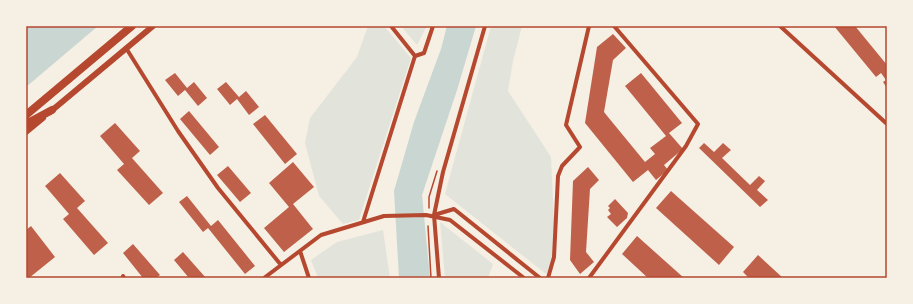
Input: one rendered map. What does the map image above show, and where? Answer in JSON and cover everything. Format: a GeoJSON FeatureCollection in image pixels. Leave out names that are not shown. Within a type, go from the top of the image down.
{"type":"FeatureCollection","features":[{"type":"Feature","properties":{"kind":"highway"},"geometry":{"type":"LineString","coordinates":[[26,115],[132,26]]}},
{"type":"Feature","properties":{"kind":"highway"},"geometry":{"type":"LineString","coordinates":[[26,124],[52,110]]}},
{"type":"Feature","properties":{"kind":"street"},"geometry":{"type":"LineString","coordinates":[[26,132],[153,26]]}},
{"type":"Feature","properties":{"kind":"street"},"geometry":{"type":"LineString","coordinates":[[391,26],[415,56]]}},
{"type":"Feature","properties":{"kind":"street"},"geometry":{"type":"LineString","coordinates":[[415,56],[424,53],[433,26]]}},
{"type":"Feature","properties":{"kind":"street"},"geometry":{"type":"LineString","coordinates":[[439,278],[434,215],[443,172],[485,26]]}},
{"type":"Feature","properties":{"kind":"street"},"geometry":{"type":"LineString","coordinates":[[548,278],[554,257],[558,176],[562,166],[580,147],[566,125],[589,26]]}},
{"type":"Feature","properties":{"kind":"street"},"geometry":{"type":"LineString","coordinates":[[589,278],[686,146],[698,124],[614,26]]}},
{"type":"Feature","properties":{"kind":"street"},"geometry":{"type":"LineString","coordinates":[[780,26],[887,124]]}},
{"type":"Feature","properties":{"kind":"street"},"geometry":{"type":"LineString","coordinates":[[126,48],[178,131],[218,188],[281,265]]}},
{"type":"Feature","properties":{"kind":"street"},"geometry":{"type":"LineString","coordinates":[[363,222],[415,56]]}},
{"type":"Feature","properties":{"kind":"street"},"geometry":{"type":"LineString","coordinates":[[434,215],[454,209],[540,278]]}},
{"type":"Feature","properties":{"kind":"street"},"geometry":{"type":"LineString","coordinates":[[264,278],[321,235],[384,216],[426,214],[450,220],[524,278]]}},
{"type":"Feature","properties":{"kind":"street"},"geometry":{"type":"LineString","coordinates":[[300,251],[308,278]]}},
{"type":"Feature","properties":{"kind":"shaded area"},"geometry":{"type":"Polygon","coordinates":[[[26,26],[98,26],[26,87],[26,26]]]}},
{"type":"Feature","properties":{"kind":"shaded area"},"geometry":{"type":"Polygon","coordinates":[[[368,26],[384,26],[411,58],[359,220],[343,224],[319,196],[305,143],[310,118],[357,57],[368,26]]]}},
{"type":"Feature","properties":{"kind":"shaded area"},"geometry":{"type":"Polygon","coordinates":[[[401,26],[427,26],[417,45],[401,26]]]}},
{"type":"Feature","properties":{"kind":"shaded area"},"geometry":{"type":"Polygon","coordinates":[[[447,26],[476,26],[457,90],[422,195],[430,278],[399,278],[394,191],[414,122],[441,49],[447,26]]]}},
{"type":"Feature","properties":{"kind":"shaded area"},"geometry":{"type":"Polygon","coordinates":[[[491,26],[522,26],[513,61],[508,91],[551,157],[556,260],[546,274],[445,194],[491,26]]]}},
{"type":"Feature","properties":{"kind":"shaded area"},"geometry":{"type":"Polygon","coordinates":[[[440,222],[493,264],[488,278],[445,278],[440,222]]]}},
{"type":"Feature","properties":{"kind":"shaded area"},"geometry":{"type":"Polygon","coordinates":[[[383,230],[390,278],[318,278],[311,260],[337,242],[383,230]]]}},
{"type":"Feature","properties":{"kind":"building"},"geometry":{"type":"Polygon","coordinates":[[[834,26],[855,26],[887,65],[887,88],[883,82],[886,80],[881,73],[876,77],[834,26]]]}},
{"type":"Feature","properties":{"kind":"building"},"geometry":{"type":"Polygon","coordinates":[[[613,34],[626,48],[613,60],[604,112],[645,162],[655,154],[650,148],[666,136],[625,86],[641,73],[682,123],[669,133],[683,149],[664,165],[668,170],[656,180],[648,170],[633,182],[585,123],[597,47],[613,34]]]}},
{"type":"Feature","properties":{"kind":"building"},"geometry":{"type":"Polygon","coordinates":[[[175,73],[187,88],[194,82],[207,98],[198,106],[185,90],[178,96],[165,80],[175,73]]]}},
{"type":"Feature","properties":{"kind":"building"},"geometry":{"type":"Polygon","coordinates":[[[226,82],[239,97],[246,91],[259,107],[249,115],[237,99],[230,105],[217,89],[226,82]]]}},
{"type":"Feature","properties":{"kind":"building"},"geometry":{"type":"Polygon","coordinates":[[[189,111],[219,147],[210,155],[180,119],[189,111]]]}},
{"type":"Feature","properties":{"kind":"building"},"geometry":{"type":"Polygon","coordinates":[[[265,115],[297,154],[285,164],[253,124],[265,115]]]}},
{"type":"Feature","properties":{"kind":"building"},"geometry":{"type":"Polygon","coordinates":[[[115,123],[140,151],[132,158],[163,193],[149,205],[117,170],[124,164],[100,136],[115,123]]]}},
{"type":"Feature","properties":{"kind":"building"},"geometry":{"type":"Polygon","coordinates":[[[704,143],[714,152],[723,143],[731,150],[722,158],[750,185],[759,176],[765,181],[757,190],[768,200],[760,207],[699,148],[704,143]]]}},
{"type":"Feature","properties":{"kind":"building"},"geometry":{"type":"Polygon","coordinates":[[[293,162],[314,187],[293,204],[313,229],[284,252],[264,228],[289,207],[269,183],[293,162]]]}},
{"type":"Feature","properties":{"kind":"building"},"geometry":{"type":"Polygon","coordinates":[[[228,166],[251,193],[240,202],[217,175],[228,166]]]}},
{"type":"Feature","properties":{"kind":"building"},"geometry":{"type":"Polygon","coordinates":[[[588,167],[599,180],[590,189],[586,252],[594,262],[580,274],[570,260],[573,181],[588,167]]]}},
{"type":"Feature","properties":{"kind":"building"},"geometry":{"type":"Polygon","coordinates":[[[60,173],[85,201],[77,208],[108,243],[94,255],[63,219],[69,214],[45,186],[60,173]]]}},
{"type":"Feature","properties":{"kind":"building"},"geometry":{"type":"Polygon","coordinates":[[[671,191],[734,247],[719,265],[656,208],[671,191]]]}},
{"type":"Feature","properties":{"kind":"building"},"geometry":{"type":"Polygon","coordinates":[[[187,196],[211,226],[218,220],[255,266],[245,274],[208,228],[203,232],[179,202],[187,196]]]}},
{"type":"Feature","properties":{"kind":"building"},"geometry":{"type":"Polygon","coordinates":[[[615,199],[628,213],[627,218],[617,227],[607,217],[611,214],[608,210],[610,208],[608,206],[615,199]]]}},
{"type":"Feature","properties":{"kind":"building"},"geometry":{"type":"Polygon","coordinates":[[[31,226],[55,257],[29,278],[26,278],[26,230],[31,226]]]}},
{"type":"Feature","properties":{"kind":"building"},"geometry":{"type":"Polygon","coordinates":[[[637,236],[684,278],[648,278],[622,254],[637,236]]]}},
{"type":"Feature","properties":{"kind":"building"},"geometry":{"type":"Polygon","coordinates":[[[133,244],[160,275],[156,278],[143,278],[123,253],[133,244]]]}},
{"type":"Feature","properties":{"kind":"building"},"geometry":{"type":"Polygon","coordinates":[[[183,252],[206,278],[189,278],[174,260],[183,252]]]}},
{"type":"Feature","properties":{"kind":"building"},"geometry":{"type":"Polygon","coordinates":[[[758,255],[783,278],[749,278],[743,272],[758,255]]]}}]}
